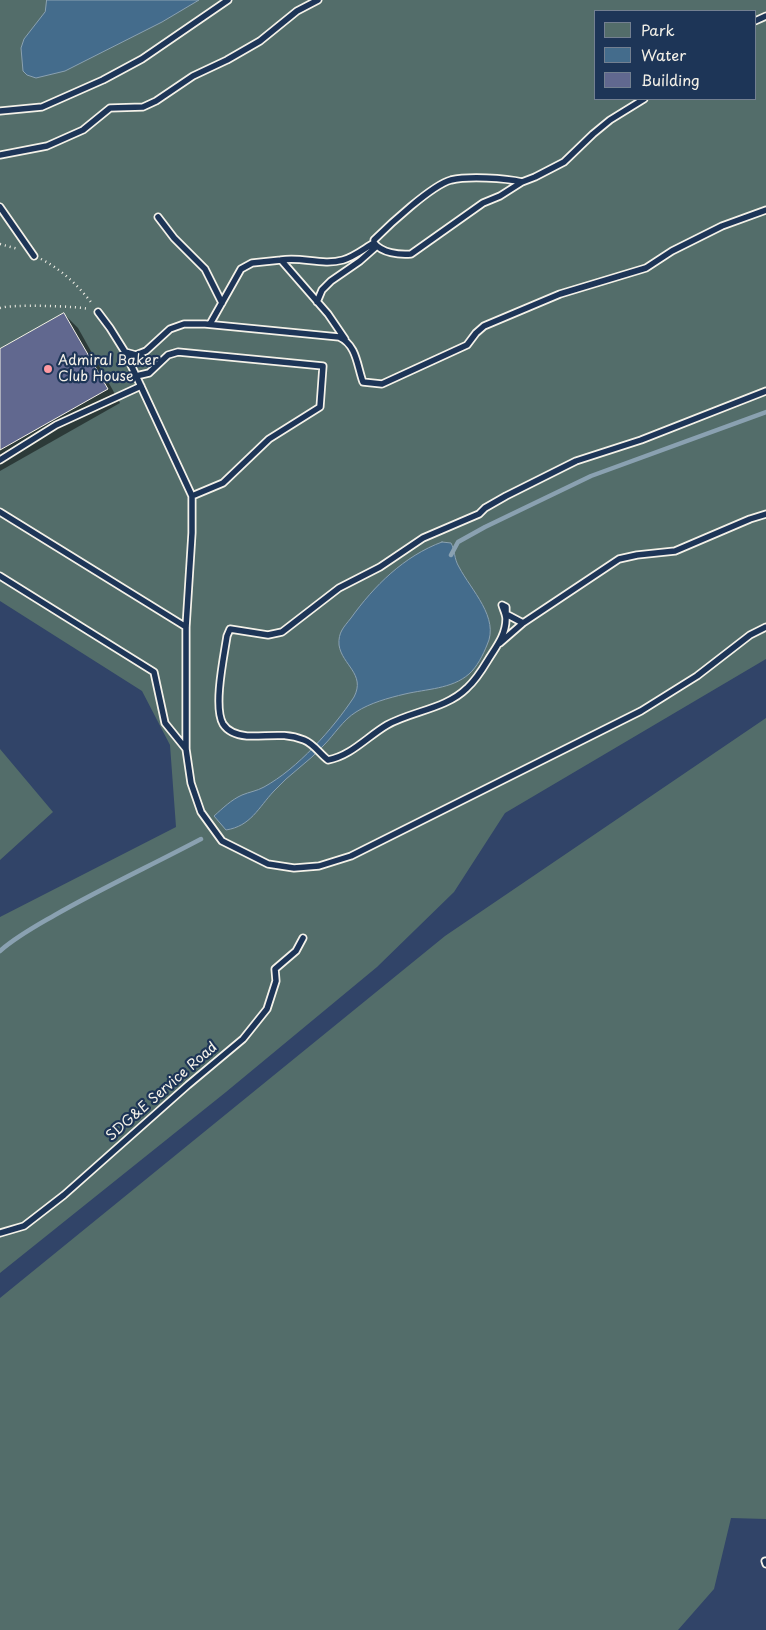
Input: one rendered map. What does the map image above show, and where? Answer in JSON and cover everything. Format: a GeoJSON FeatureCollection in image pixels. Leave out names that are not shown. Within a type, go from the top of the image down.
{"type":"FeatureCollection","features":[{"type":"Feature","properties":{"kind":"lane"},"geometry":{"type":"LineString","coordinates":[[0,111],[42,107],[103,80],[142,59],[228,0]]}},
{"type":"Feature","properties":{"kind":"lane"},"geometry":{"type":"LineString","coordinates":[[0,155],[47,146],[83,130],[110,108],[143,107],[156,101],[193,76],[227,60],[260,40],[297,11],[318,0]]}},
{"type":"Feature","properties":{"kind":"lane"},"geometry":{"type":"LineString","coordinates":[[522,182],[510,180],[451,180],[419,200],[374,240],[376,244],[387,251],[411,254],[477,207],[500,196],[522,182],[564,162],[610,120],[642,100]]}},
{"type":"Feature","properties":{"kind":"lane"},"geometry":{"type":"LineString","coordinates":[[0,207],[34,256]]}},
{"type":"Feature","properties":{"kind":"lane"},"geometry":{"type":"LineString","coordinates":[[281,260],[318,302],[347,340],[358,360],[363,382],[382,384],[468,345],[476,333],[484,326],[560,294],[646,268],[672,251],[722,226],[766,210]]}},
{"type":"Feature","properties":{"kind":"lane"},"geometry":{"type":"LineString","coordinates":[[158,217],[174,238],[205,269],[222,303]]}},
{"type":"Feature","properties":{"kind":"lane"},"geometry":{"type":"LineString","coordinates":[[210,324],[241,269],[252,263],[290,258],[319,261],[345,260],[376,244]]}},
{"type":"Feature","properties":{"kind":"lane"},"geometry":{"type":"LineString","coordinates":[[318,302],[322,290],[331,281],[360,261],[376,244]]}},
{"type":"Feature","properties":{"kind":"lane"},"geometry":{"type":"LineString","coordinates":[[98,312],[125,352],[192,496],[192,533],[186,627],[186,749],[191,783],[201,812],[222,841],[268,864],[294,868],[319,866],[351,856],[641,712],[696,676],[750,635],[766,627]]}},
{"type":"Feature","properties":{"kind":"lane"},"geometry":{"type":"LineString","coordinates":[[125,352],[136,355],[146,351],[170,329],[184,324],[210,324],[339,337],[347,340]]}},
{"type":"Feature","properties":{"kind":"lane"},"geometry":{"type":"LineString","coordinates":[[136,376],[149,373],[168,355],[178,352],[323,366],[320,407],[269,439],[223,483],[192,496]]}},
{"type":"Feature","properties":{"kind":"lane"},"geometry":{"type":"LineString","coordinates":[[0,460],[56,425],[141,386]]}},
{"type":"Feature","properties":{"kind":"lane"},"geometry":{"type":"LineString","coordinates":[[766,391],[641,440],[576,462],[506,496],[485,508],[479,514],[423,538],[380,567],[339,588],[282,632],[268,635],[230,629],[227,636],[219,701],[222,723],[235,734],[246,736],[282,735],[305,740],[312,744],[328,760],[334,759],[358,746],[375,732],[398,719],[454,698],[477,678],[500,643],[522,623],[619,559],[675,551],[766,514]]}},
{"type":"Feature","properties":{"kind":"lane"},"geometry":{"type":"LineString","coordinates":[[0,512],[186,627]]}},
{"type":"Feature","properties":{"kind":"lane"},"geometry":{"type":"LineString","coordinates":[[0,576],[154,672],[166,723],[186,749]]}},
{"type":"Feature","properties":{"kind":"lane"},"geometry":{"type":"LineString","coordinates":[[500,643],[506,614],[522,623]]}},
{"type":"Feature","properties":{"kind":"lane","name":"SDG&E Service Road"},"geometry":{"type":"LineString","coordinates":[[0,1233],[24,1226],[64,1195],[243,1039],[267,1009],[276,981],[275,969],[296,950],[303,938]]}},
{"type":"Feature","properties":{"kind":"path"},"geometry":{"type":"LineString","coordinates":[[0,244],[23,250],[46,262],[67,277],[83,292],[98,312]]}},
{"type":"Feature","properties":{"kind":"path"},"geometry":{"type":"LineString","coordinates":[[0,308],[5,306],[35,306],[86,308],[98,312]]}},
{"type":"Feature","properties":{"kind":"green space"},"geometry":{"type":"Polygon","coordinates":[[[0,0],[766,0],[766,659],[505,813],[454,892],[377,967],[226,1092],[0,1273],[0,917],[176,827],[170,745],[142,691],[0,601],[0,0]]]}},
{"type":"Feature","properties":{"kind":"green space"},"geometry":{"type":"Polygon","coordinates":[[[766,718],[766,1519],[731,1518],[714,1589],[678,1630],[0,1630],[0,1298],[445,936],[766,718]]]}},
{"type":"Feature","properties":{"kind":"green space"},"geometry":{"type":"Polygon","coordinates":[[[0,749],[53,812],[0,860],[0,749]]]}},
{"type":"Feature","properties":{"kind":"water"},"geometry":{"type":"Polygon","coordinates":[[[47,0],[199,0],[162,22],[65,71],[36,78],[27,75],[23,71],[21,48],[24,39],[45,12],[47,0]]]}},
{"type":"Feature","properties":{"kind":"water"},"geometry":{"type":"Polygon","coordinates":[[[442,542],[451,543],[457,564],[482,604],[490,625],[487,645],[475,668],[455,683],[386,699],[367,706],[351,715],[318,751],[268,797],[248,820],[242,825],[226,830],[214,816],[234,799],[259,790],[289,770],[325,735],[354,697],[357,682],[339,645],[339,637],[344,627],[360,606],[391,573],[415,555],[442,542]]]}},
{"type":"Feature","properties":{"kind":"building","name":"Admiral Baker Club House"},"geometry":{"type":"Polygon","coordinates":[[[64,313],[108,389],[0,450],[0,349],[64,313]]]}},
{"type":"Feature","properties":{"kind":"waterway"},"geometry":{"type":"LineString","coordinates":[[451,555],[458,542],[591,476],[766,412]]}},
{"type":"Feature","properties":{"kind":"waterway"},"geometry":{"type":"LineString","coordinates":[[0,951],[27,931],[73,905],[201,839]]}},
{"type":"Feature","properties":{"kind":"place","name":"Admiral Baker Club House"},"geometry":{"type":"Point","coordinates":[48,369]}}]}
